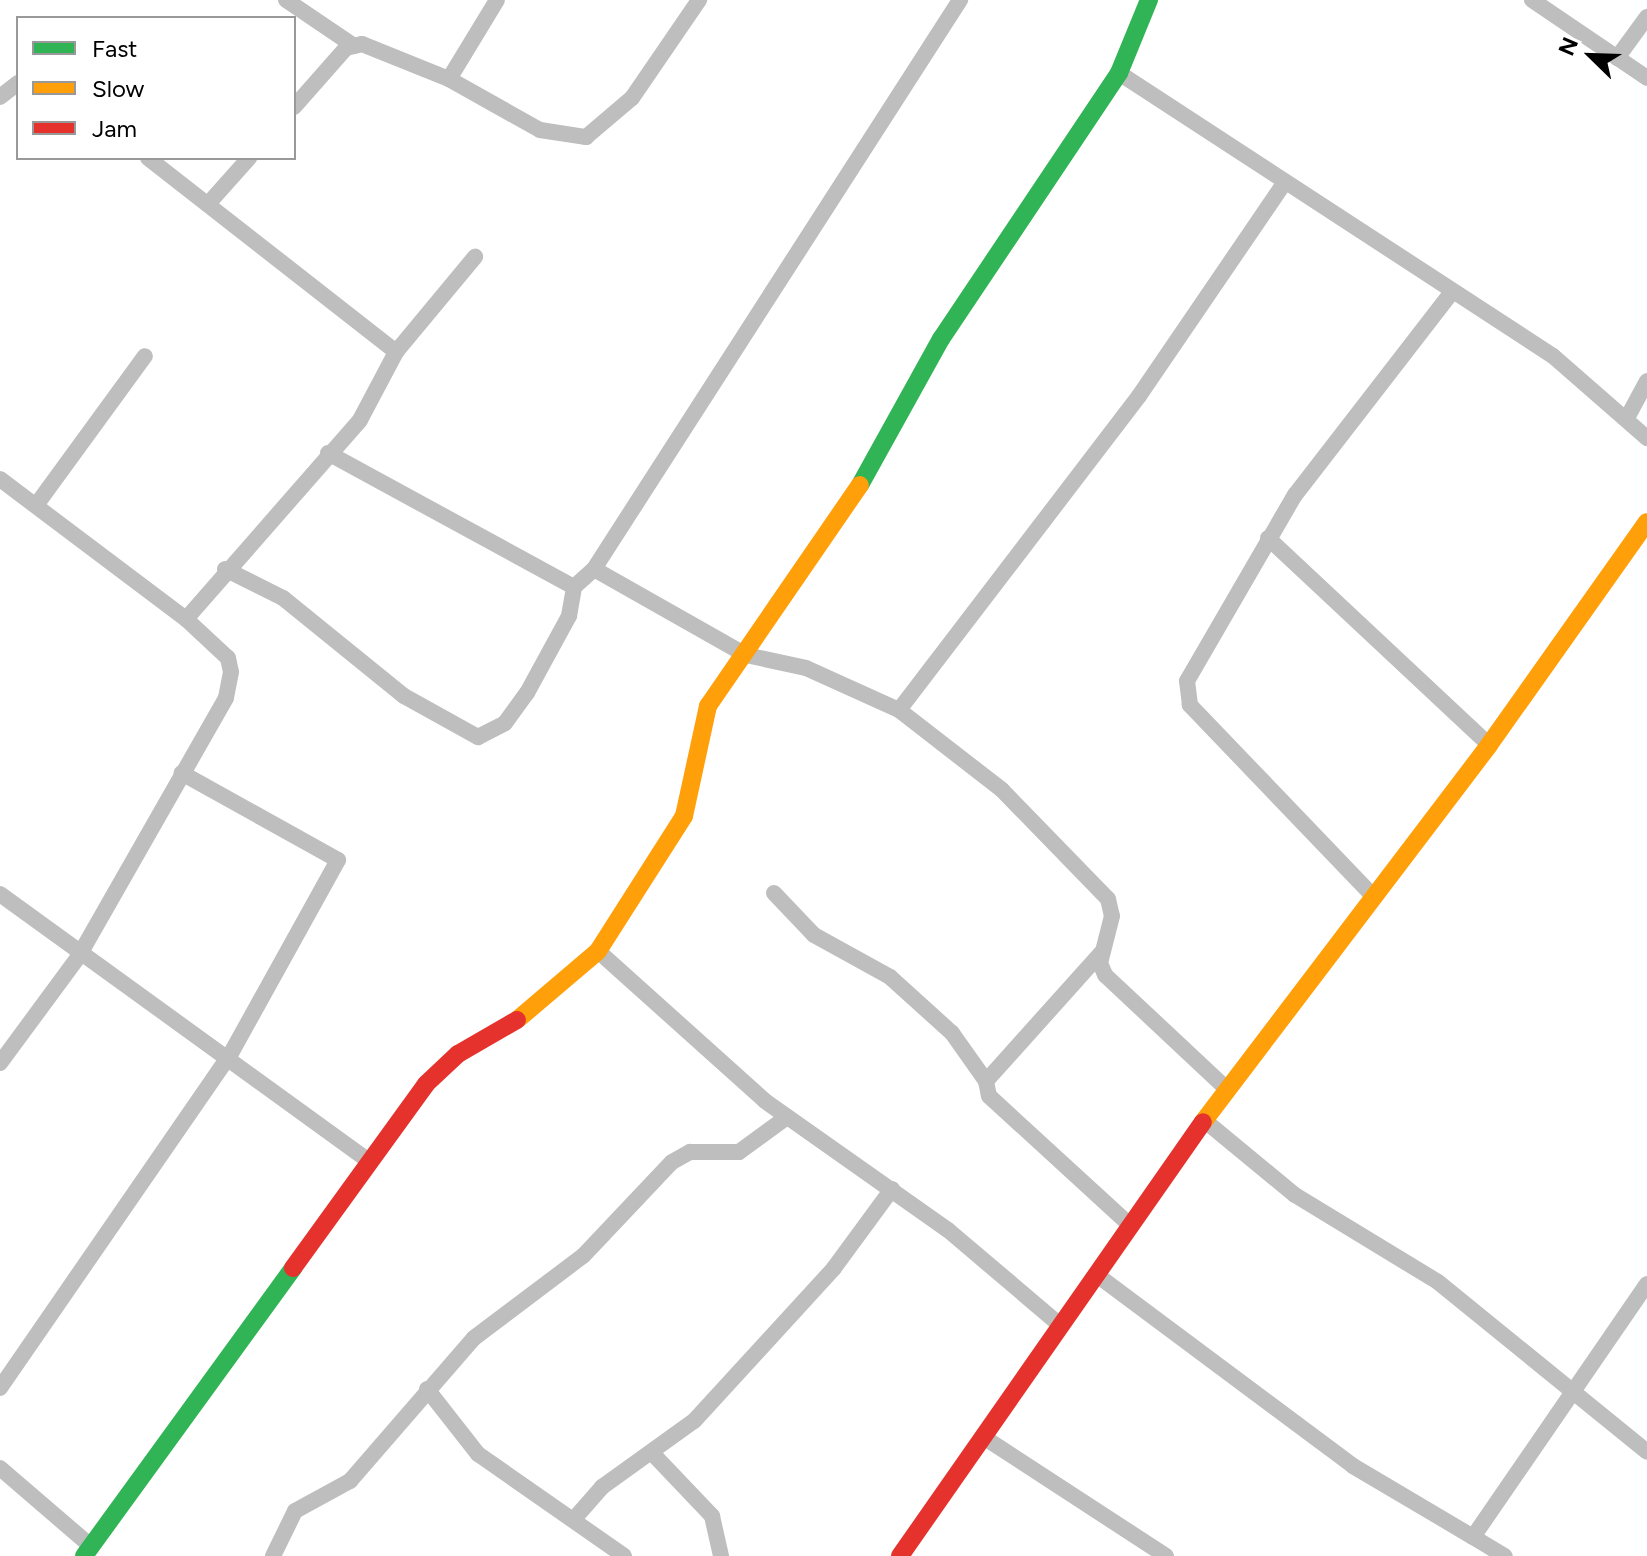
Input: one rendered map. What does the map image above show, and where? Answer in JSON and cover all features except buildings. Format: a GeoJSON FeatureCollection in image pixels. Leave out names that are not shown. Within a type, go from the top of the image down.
{"type":"FeatureCollection","features":[{"type":"Feature","properties":{"kind":"street"},"geometry":{"type":"LineString","coordinates":[[286,0],[354,46],[381,47],[449,79],[540,130],[586,137],[632,98],[699,0]]}},
{"type":"Feature","properties":{"kind":"street"},"geometry":{"type":"LineString","coordinates":[[449,79],[497,0]]}},
{"type":"Feature","properties":{"kind":"street"},"geometry":{"type":"LineString","coordinates":[[225,569],[257,581],[404,696],[478,737],[505,723],[527,693],[569,616],[574,587],[594,569],[960,0]]}},
{"type":"Feature","properties":{"kind":"street"},"geometry":{"type":"LineString","coordinates":[[0,1468],[92,1552],[368,1160],[441,1068],[530,1013],[598,951],[684,816],[700,723],[851,500],[941,339],[1036,207],[1119,73],[1149,0]]}},
{"type":"Feature","properties":{"kind":"street"},"geometry":{"type":"LineString","coordinates":[[1532,0],[1647,78]]}},
{"type":"Feature","properties":{"kind":"street"},"geometry":{"type":"LineString","coordinates":[[1617,58],[1647,17]]}},
{"type":"Feature","properties":{"kind":"street"},"geometry":{"type":"LineString","coordinates":[[296,105],[354,46]]}},
{"type":"Feature","properties":{"kind":"street"},"geometry":{"type":"LineString","coordinates":[[1119,73],[1451,293],[1553,356],[1647,438]]}},
{"type":"Feature","properties":{"kind":"street"},"geometry":{"type":"LineString","coordinates":[[0,97],[16,85]]}},
{"type":"Feature","properties":{"kind":"street"},"geometry":{"type":"LineString","coordinates":[[151,160],[396,352]]}},
{"type":"Feature","properties":{"kind":"street"},"geometry":{"type":"LineString","coordinates":[[208,204],[247,160]]}},
{"type":"Feature","properties":{"kind":"street"},"geometry":{"type":"LineString","coordinates":[[899,710],[1104,444],[1285,182]]}},
{"type":"Feature","properties":{"kind":"street"},"geometry":{"type":"LineString","coordinates":[[186,619],[225,569],[360,420],[396,352],[475,257]]}},
{"type":"Feature","properties":{"kind":"street"},"geometry":{"type":"LineString","coordinates":[[1373,896],[1190,705],[1187,681],[1268,538],[1451,293]]}},
{"type":"Feature","properties":{"kind":"street"},"geometry":{"type":"LineString","coordinates":[[37,504],[145,356]]}},
{"type":"Feature","properties":{"kind":"street"},"geometry":{"type":"LineString","coordinates":[[1627,418],[1647,381]]}},
{"type":"Feature","properties":{"kind":"street"},"geometry":{"type":"LineString","coordinates":[[328,453],[574,587]]}},
{"type":"Feature","properties":{"kind":"street"},"geometry":{"type":"LineString","coordinates":[[0,479],[186,619],[228,658],[231,672],[226,698],[79,956],[0,1063]]}},
{"type":"Feature","properties":{"kind":"street"},"geometry":{"type":"LineString","coordinates":[[900,1556],[1204,1120],[1489,745],[1647,522]]}},
{"type":"Feature","properties":{"kind":"street"},"geometry":{"type":"LineString","coordinates":[[1268,538],[1489,745]]}},
{"type":"Feature","properties":{"kind":"street"},"geometry":{"type":"LineString","coordinates":[[594,569],[746,655],[806,668],[899,710],[1002,790],[1098,883],[1112,916],[1101,953],[986,1081]]}},
{"type":"Feature","properties":{"kind":"street"},"geometry":{"type":"LineString","coordinates":[[0,1388],[230,1055],[338,860],[182,773]]}},
{"type":"Feature","properties":{"kind":"street"},"geometry":{"type":"LineString","coordinates":[[774,893],[814,935],[890,977],[952,1033],[986,1081],[989,1096],[1131,1226]]}},
{"type":"Feature","properties":{"kind":"street"},"geometry":{"type":"LineString","coordinates":[[0,894],[79,956],[230,1055],[368,1160]]}},
{"type":"Feature","properties":{"kind":"street"},"geometry":{"type":"LineString","coordinates":[[598,951],[787,1117],[892,1189],[1059,1324]]}},
{"type":"Feature","properties":{"kind":"street"},"geometry":{"type":"LineString","coordinates":[[1101,953],[1105,975],[1228,1090]]}},
{"type":"Feature","properties":{"kind":"street"},"geometry":{"type":"LineString","coordinates":[[273,1556],[295,1511],[350,1481],[474,1338],[583,1256],[672,1162],[690,1152],[739,1152],[787,1117]]}},
{"type":"Feature","properties":{"kind":"street"},"geometry":{"type":"LineString","coordinates":[[1204,1120],[1295,1195],[1438,1282],[1567,1393],[1647,1452]]}},
{"type":"Feature","properties":{"kind":"street"},"geometry":{"type":"LineString","coordinates":[[574,1519],[602,1487],[653,1454],[694,1421],[834,1268],[892,1189]]}},
{"type":"Feature","properties":{"kind":"street"},"geometry":{"type":"LineString","coordinates":[[1097,1275],[1353,1466],[1505,1556]]}},
{"type":"Feature","properties":{"kind":"street"},"geometry":{"type":"LineString","coordinates":[[1473,1537],[1567,1393],[1647,1284]]}},
{"type":"Feature","properties":{"kind":"street"},"geometry":{"type":"LineString","coordinates":[[427,1389],[478,1454],[624,1556]]}},
{"type":"Feature","properties":{"kind":"street"},"geometry":{"type":"LineString","coordinates":[[985,1438],[1166,1556]]}},
{"type":"Feature","properties":{"kind":"street"},"geometry":{"type":"LineString","coordinates":[[653,1454],[712,1516],[721,1556]]}},
{"type":"Feature","properties":{"kind":"traffic: fast"},"geometry":{"type":"LineString","coordinates":[[860,485],[941,339],[1119,73],[1149,0]]}},
{"type":"Feature","properties":{"kind":"traffic: fast"},"geometry":{"type":"LineString","coordinates":[[84,1556],[293,1268]]}},
{"type":"Feature","properties":{"kind":"traffic: slow"},"geometry":{"type":"LineString","coordinates":[[517,1020],[598,951],[684,816],[708,706],[860,485]]}},
{"type":"Feature","properties":{"kind":"traffic: slow"},"geometry":{"type":"LineString","coordinates":[[1203,1122],[1489,745],[1647,522]]}},
{"type":"Feature","properties":{"kind":"traffic: jam"},"geometry":{"type":"LineString","coordinates":[[293,1268],[426,1084],[458,1054],[517,1020]]}},
{"type":"Feature","properties":{"kind":"traffic: jam"},"geometry":{"type":"LineString","coordinates":[[900,1556],[1203,1122]]}}]}
